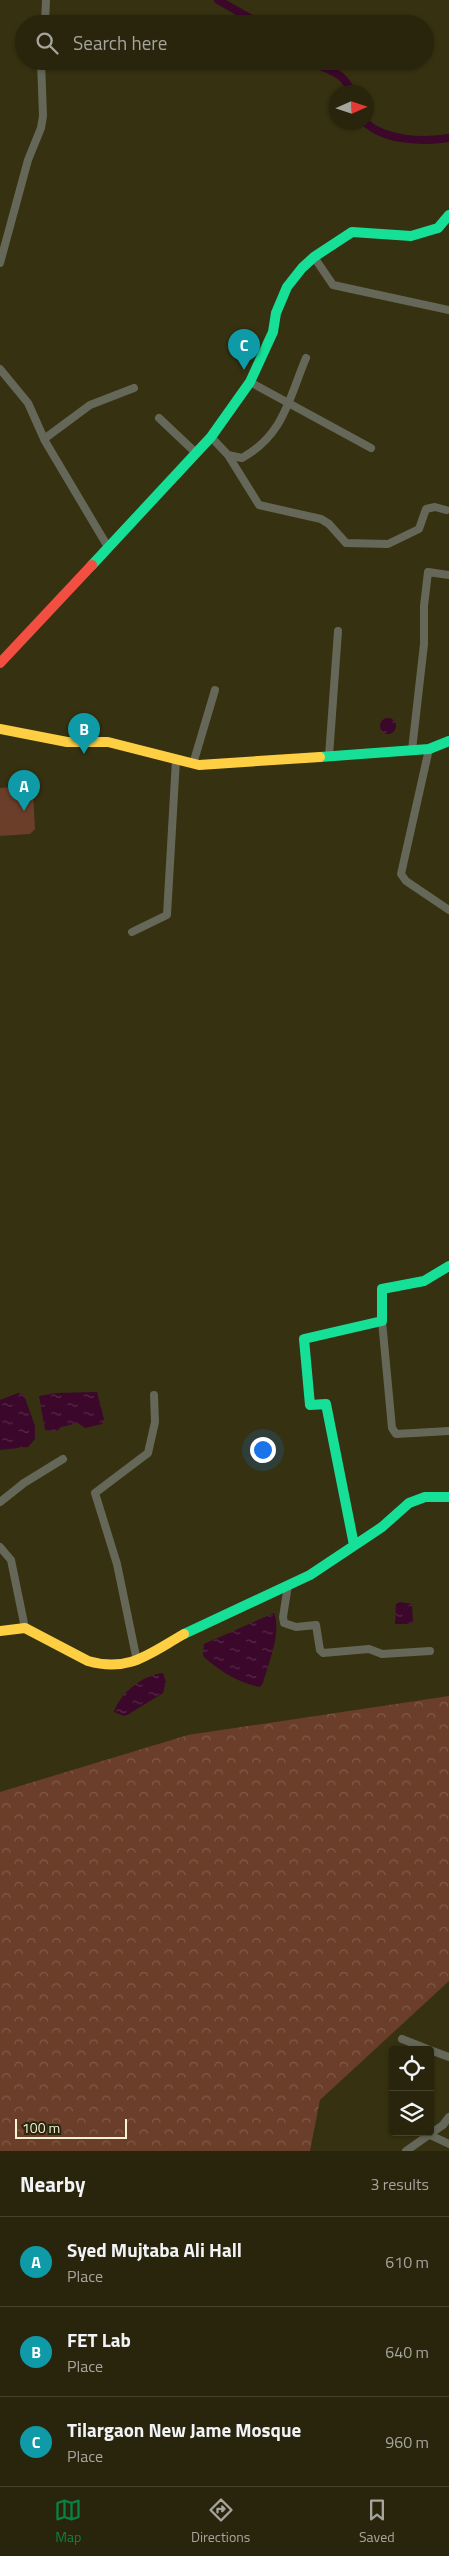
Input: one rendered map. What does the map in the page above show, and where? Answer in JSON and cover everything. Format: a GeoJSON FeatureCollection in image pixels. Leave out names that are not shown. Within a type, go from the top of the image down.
{"type":"FeatureCollection","features":[{"type":"Feature","properties":{"kind":"street"},"geometry":{"type":"LineString","coordinates":[[45,15],[46,0]]}},
{"type":"Feature","properties":{"kind":"street"},"geometry":{"type":"LineString","coordinates":[[0,262],[28,160],[43,116],[41,70]]}},
{"type":"Feature","properties":{"kind":"street"},"geometry":{"type":"LineString","coordinates":[[0,663],[211,437],[250,382],[273,332],[276,313],[293,277],[314,257],[352,232],[411,236],[438,228],[449,214]]}},
{"type":"Feature","properties":{"kind":"street"},"geometry":{"type":"LineString","coordinates":[[314,257],[333,285],[449,310]]}},
{"type":"Feature","properties":{"kind":"street"},"geometry":{"type":"LineString","coordinates":[[228,455],[242,458],[252,453],[278,426],[290,403],[306,358]]}},
{"type":"Feature","properties":{"kind":"street"},"geometry":{"type":"LineString","coordinates":[[0,369],[28,403],[44,439],[108,547]]}},
{"type":"Feature","properties":{"kind":"street"},"geometry":{"type":"LineString","coordinates":[[250,382],[371,448]]}},
{"type":"Feature","properties":{"kind":"street"},"geometry":{"type":"LineString","coordinates":[[44,439],[90,405],[134,388]]}},
{"type":"Feature","properties":{"kind":"street"},"geometry":{"type":"LineString","coordinates":[[159,418],[196,453]]}},
{"type":"Feature","properties":{"kind":"street"},"geometry":{"type":"LineString","coordinates":[[211,437],[228,455],[259,505],[321,519],[329,524],[346,544],[388,544],[419,529],[426,509],[435,507],[446,510]]}},
{"type":"Feature","properties":{"kind":"street"},"geometry":{"type":"LineString","coordinates":[[412,750],[428,572],[449,575]]}},
{"type":"Feature","properties":{"kind":"street"},"geometry":{"type":"LineString","coordinates":[[329,756],[338,631]]}},
{"type":"Feature","properties":{"kind":"street"},"geometry":{"type":"LineString","coordinates":[[193,764],[215,690]]}},
{"type":"Feature","properties":{"kind":"street"},"geometry":{"type":"LineString","coordinates":[[0,729],[67,742],[108,742],[193,764],[429,749],[449,741]]}},
{"type":"Feature","properties":{"kind":"street"},"geometry":{"type":"LineString","coordinates":[[429,749],[402,874],[406,881],[449,910]]}},
{"type":"Feature","properties":{"kind":"street"},"geometry":{"type":"LineString","coordinates":[[132,932],[167,915],[176,760]]}},
{"type":"Feature","properties":{"kind":"street"},"geometry":{"type":"LineString","coordinates":[[449,1266],[424,1281],[382,1288],[382,1321],[392,1428],[396,1434],[449,1431]]}},
{"type":"Feature","properties":{"kind":"street"},"geometry":{"type":"LineString","coordinates":[[354,1545],[326,1404],[310,1405],[304,1339],[382,1321]]}},
{"type":"Feature","properties":{"kind":"street"},"geometry":{"type":"LineString","coordinates":[[138,1660],[117,1564],[95,1493],[148,1453],[156,1422],[154,1395]]}},
{"type":"Feature","properties":{"kind":"street"},"geometry":{"type":"LineString","coordinates":[[0,1502],[24,1483],[63,1459]]}},
{"type":"Feature","properties":{"kind":"street"},"geometry":{"type":"LineString","coordinates":[[0,1631],[25,1628],[88,1661],[98,1664],[128,1664],[193,1629],[310,1574],[382,1527],[409,1503],[425,1497],[449,1497]]}},
{"type":"Feature","properties":{"kind":"street"},"geometry":{"type":"LineString","coordinates":[[0,1547],[10,1560],[25,1628]]}},
{"type":"Feature","properties":{"kind":"street"},"geometry":{"type":"LineString","coordinates":[[288,1585],[283,1616],[284,1623],[296,1626],[316,1625],[320,1650],[323,1653],[369,1649],[382,1654],[430,1651]]}},
{"type":"Feature","properties":{"kind":"street"},"geometry":{"type":"LineString","coordinates":[[402,2039],[420,2046]]}},
{"type":"Feature","properties":{"kind":"street"},"geometry":{"type":"LineString","coordinates":[[434,2052],[449,2058]]}},
{"type":"Feature","properties":{"kind":"street"},"geometry":{"type":"LineString","coordinates":[[434,2132],[449,2117]]}},
{"type":"Feature","properties":{"kind":"street"},"geometry":{"type":"LineString","coordinates":[[406,2151],[428,2136]]}},
{"type":"Feature","properties":{"kind":"street"},"geometry":{"type":"LineString","coordinates":[[432,2136],[449,2144]]}},
{"type":"Feature","properties":{"kind":"green space"},"geometry":{"type":"Polygon","coordinates":[[[25,786],[33,793],[35,829],[30,834],[0,836],[0,788],[25,786]]]}},
{"type":"Feature","properties":{"kind":"green space"},"geometry":{"type":"Polygon","coordinates":[[[449,1696],[449,1981],[320,2100],[310,2151],[0,2151],[0,1792],[188,1735],[449,1696]]]}},
{"type":"Feature","properties":{"kind":"water"},"geometry":{"type":"Polygon","coordinates":[[[388,718],[394,720],[396,726],[394,732],[388,734],[382,732],[380,726],[382,720],[388,718]]]}},
{"type":"Feature","properties":{"kind":"water"},"geometry":{"type":"Polygon","coordinates":[[[97,1392],[104,1419],[102,1424],[85,1428],[78,1423],[61,1427],[57,1431],[45,1430],[39,1396],[56,1393],[97,1392]]]}},
{"type":"Feature","properties":{"kind":"water"},"geometry":{"type":"Polygon","coordinates":[[[18,1393],[24,1395],[35,1426],[35,1439],[28,1447],[0,1450],[0,1400],[18,1393]]]}},
{"type":"Feature","properties":{"kind":"water"},"geometry":{"type":"Polygon","coordinates":[[[400,1602],[412,1604],[413,1624],[395,1624],[396,1604],[400,1602]]]}},
{"type":"Feature","properties":{"kind":"water"},"geometry":{"type":"Polygon","coordinates":[[[274,1613],[276,1621],[275,1639],[271,1658],[260,1687],[229,1675],[203,1656],[204,1644],[274,1613]]]}},
{"type":"Feature","properties":{"kind":"water"},"geometry":{"type":"Polygon","coordinates":[[[163,1673],[166,1682],[163,1693],[124,1716],[114,1712],[121,1698],[133,1686],[148,1677],[163,1673]]]}},
{"type":"Feature","properties":{"kind":"waterway"},"geometry":{"type":"LineString","coordinates":[[218,0],[244,15]]}},
{"type":"Feature","properties":{"kind":"waterway"},"geometry":{"type":"LineString","coordinates":[[330,70],[340,76],[348,85]]}},
{"type":"Feature","properties":{"kind":"waterway"},"geometry":{"type":"LineString","coordinates":[[374,128],[405,139],[428,140],[449,138]]}},
{"type":"Feature","properties":{"kind":"traffic: fast"},"geometry":{"type":"LineString","coordinates":[[92,565],[211,437],[250,382],[273,332],[276,313],[287,287],[302,268],[314,257],[352,232],[411,236],[438,228],[449,215]]}},
{"type":"Feature","properties":{"kind":"traffic: fast"},"geometry":{"type":"LineString","coordinates":[[320,757],[429,749],[449,741]]}},
{"type":"Feature","properties":{"kind":"traffic: fast"},"geometry":{"type":"LineString","coordinates":[[354,1545],[326,1404],[310,1405],[304,1339],[382,1321],[382,1289],[424,1281],[449,1266]]}},
{"type":"Feature","properties":{"kind":"traffic: fast"},"geometry":{"type":"LineString","coordinates":[[184,1634],[310,1575],[382,1527],[409,1503],[425,1497],[449,1497]]}},
{"type":"Feature","properties":{"kind":"traffic: slow"},"geometry":{"type":"LineString","coordinates":[[0,729],[67,742],[108,742],[199,765],[320,757]]}},
{"type":"Feature","properties":{"kind":"traffic: slow"},"geometry":{"type":"LineString","coordinates":[[0,1631],[25,1628],[88,1661],[116,1665],[139,1659],[184,1634]]}},
{"type":"Feature","properties":{"kind":"traffic: jam"},"geometry":{"type":"LineString","coordinates":[[0,663],[92,565]]}},
{"type":"Feature","properties":{"kind":"place","name":"Tilargaon New Jame Mosque"},"geometry":{"type":"Point","coordinates":[244,370]}},
{"type":"Feature","properties":{"kind":"place","name":"FET Lab"},"geometry":{"type":"Point","coordinates":[84,754]}},
{"type":"Feature","properties":{"kind":"place","name":"Syed Mujtaba Ali Hall"},"geometry":{"type":"Point","coordinates":[24,811]}}]}
